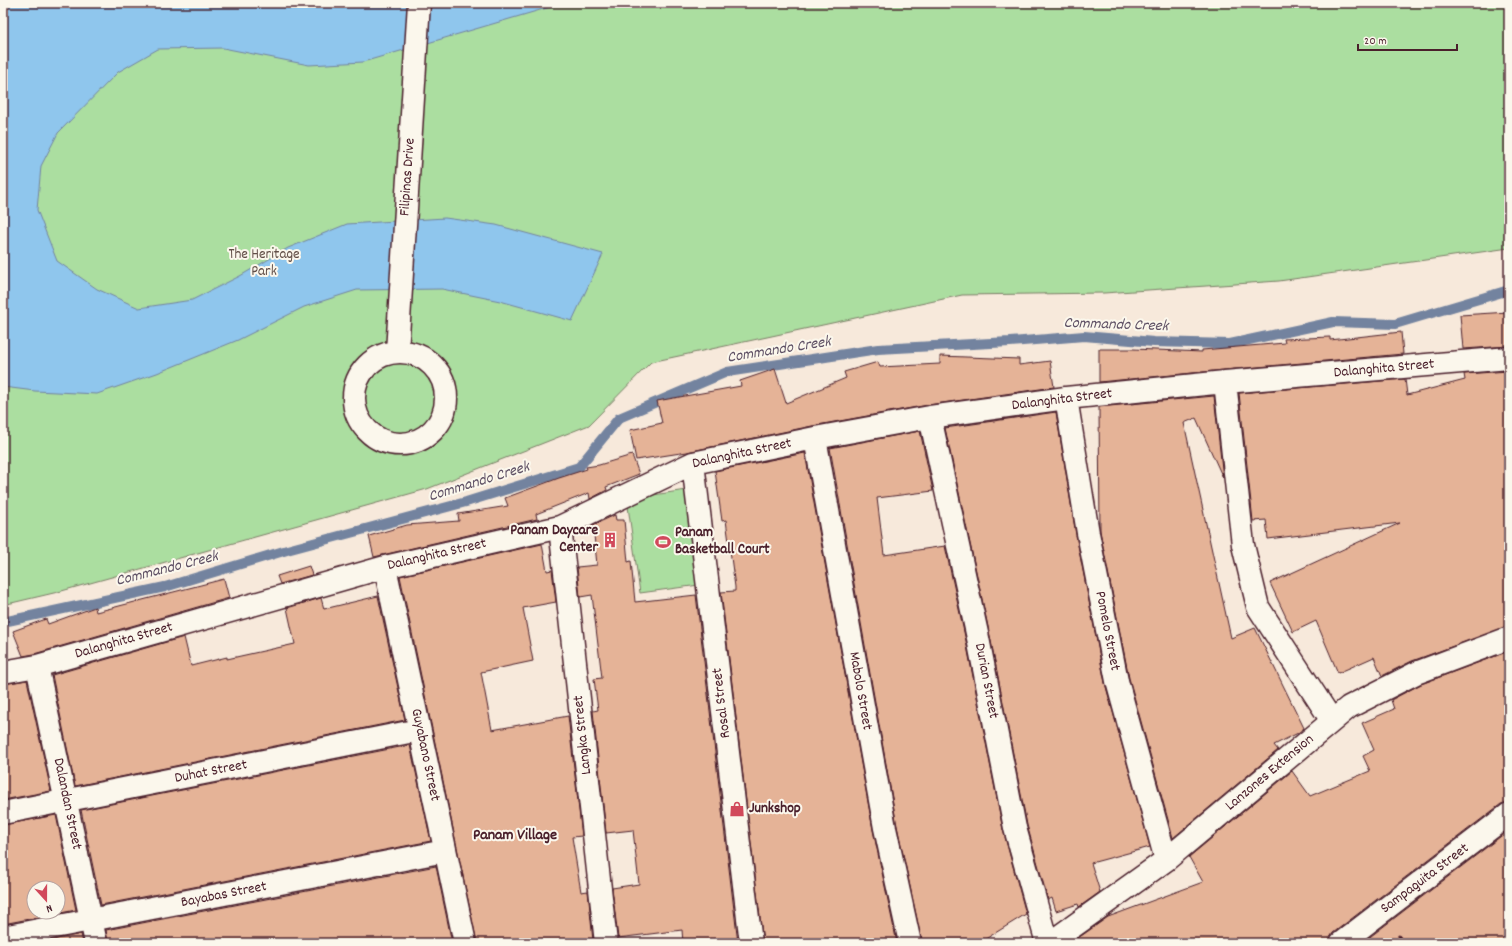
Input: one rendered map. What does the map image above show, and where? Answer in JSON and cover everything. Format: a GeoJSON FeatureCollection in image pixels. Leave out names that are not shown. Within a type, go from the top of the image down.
{"type":"FeatureCollection","features":[{"type":"Feature","properties":{"kind":"street","name":"Filipinas Drive"},"geometry":{"type":"LineString","coordinates":[[397,344],[419,3]]}},
{"type":"Feature","properties":{"kind":"street"},"geometry":{"type":"LineString","coordinates":[[397,344],[412,354],[425,360],[436,369],[444,382],[446,396],[445,410],[438,424],[428,435],[416,442],[402,445],[387,444],[374,438],[363,428],[356,415],[353,401],[355,386],[360,373],[370,362],[383,355],[397,344]]}},
{"type":"Feature","properties":{"kind":"street","name":"Dalanghita Street"},"geometry":{"type":"LineString","coordinates":[[3,672],[37,666],[385,567],[560,526],[693,463],[815,438],[930,418],[1066,398],[1225,382],[1509,358]]}},
{"type":"Feature","properties":{"kind":"street"},"geometry":{"type":"LineString","coordinates":[[1225,382],[1243,545],[1258,607],[1332,721]]}},
{"type":"Feature","properties":{"kind":"street","name":"Pomelo Street"},"geometry":{"type":"LineString","coordinates":[[1066,398],[1088,533],[1117,681],[1166,860]]}},
{"type":"Feature","properties":{"kind":"street","name":"Durian Street"},"geometry":{"type":"LineString","coordinates":[[930,418],[978,638],[1015,828],[1047,943]]}},
{"type":"Feature","properties":{"kind":"street","name":"Mabolo Street"},"geometry":{"type":"LineString","coordinates":[[815,438],[885,828],[910,943]]}},
{"type":"Feature","properties":{"kind":"street","name":"Rosal Street"},"geometry":{"type":"LineString","coordinates":[[693,463],[751,943]]}},
{"type":"Feature","properties":{"kind":"street","name":"Langka Street"},"geometry":{"type":"LineString","coordinates":[[560,526],[606,943]]}},
{"type":"Feature","properties":{"kind":"street","name":"Guyabano Street"},"geometry":{"type":"LineString","coordinates":[[385,567],[465,943]]}},
{"type":"Feature","properties":{"kind":"street","name":"Lanzones Extension"},"geometry":{"type":"LineString","coordinates":[[1050,943],[1166,860],[1349,707],[1416,673],[1509,638]]}},
{"type":"Feature","properties":{"kind":"street","name":"Dalandan Street"},"geometry":{"type":"LineString","coordinates":[[37,666],[96,943]]}},
{"type":"Feature","properties":{"kind":"street","name":"Duhat Street"},"geometry":{"type":"LineString","coordinates":[[3,813],[420,730]]}},
{"type":"Feature","properties":{"kind":"street","name":"Sampaguita Street"},"geometry":{"type":"LineString","coordinates":[[1341,943],[1509,814]]}},
{"type":"Feature","properties":{"kind":"street","name":"Bayabas Street"},"geometry":{"type":"LineString","coordinates":[[3,937],[92,921],[445,851]]}},
{"type":"Feature","properties":{"kind":"green space","name":"The Heritage Park"},"geometry":{"type":"Polygon","coordinates":[[[3,3],[1509,3],[1509,248],[1279,281],[1104,293],[962,295],[651,362],[589,425],[427,489],[58,592],[3,605],[3,3]]]}},
{"type":"Feature","properties":{"kind":"green space","name":"Panam Basketball Court"},"geometry":{"type":"Polygon","coordinates":[[[686,490],[699,585],[640,593],[627,499],[686,490]]]}},
{"type":"Feature","properties":{"kind":"water"},"geometry":{"type":"Polygon","coordinates":[[[3,3],[564,3],[363,62],[309,65],[223,48],[158,49],[118,72],[58,133],[41,166],[37,210],[57,261],[97,289],[139,308],[192,300],[240,276],[288,248],[347,224],[445,218],[496,225],[603,254],[572,321],[500,301],[442,289],[357,290],[304,307],[238,340],[157,373],[97,394],[35,391],[3,387],[3,3]]]}},
{"type":"Feature","properties":{"kind":"building"},"geometry":{"type":"Polygon","coordinates":[[[1509,312],[1509,346],[1463,349],[1460,315],[1509,312]]]}},
{"type":"Feature","properties":{"kind":"building"},"geometry":{"type":"Polygon","coordinates":[[[1401,332],[1403,354],[1099,382],[1099,349],[1202,352],[1202,350],[1285,343],[1284,339],[1330,337],[1330,340],[1401,332]]]}},
{"type":"Feature","properties":{"kind":"building"},"geometry":{"type":"Polygon","coordinates":[[[940,356],[1019,359],[1019,365],[1050,361],[1054,387],[928,405],[812,426],[687,452],[636,460],[630,430],[662,423],[657,401],[741,386],[740,381],[775,369],[786,403],[846,378],[844,372],[878,362],[880,367],[940,364],[940,356]]]}},
{"type":"Feature","properties":{"kind":"building"},"geometry":{"type":"Polygon","coordinates":[[[1509,371],[1509,626],[1412,661],[1382,676],[1374,657],[1338,673],[1316,621],[1293,632],[1270,583],[1400,523],[1268,539],[1266,520],[1253,521],[1239,393],[1405,379],[1407,395],[1465,380],[1464,374],[1509,371]]]}},
{"type":"Feature","properties":{"kind":"building"},"geometry":{"type":"Polygon","coordinates":[[[1214,396],[1223,478],[1196,418],[1184,423],[1231,638],[1255,628],[1304,728],[1298,733],[1274,745],[1278,750],[1173,838],[1129,678],[1100,531],[1099,407],[1214,396]]]}},
{"type":"Feature","properties":{"kind":"building"},"geometry":{"type":"Polygon","coordinates":[[[1056,412],[1076,535],[1105,683],[1150,847],[1091,863],[1100,892],[1079,907],[1078,904],[1056,911],[1052,898],[1048,900],[1027,825],[990,636],[945,428],[1056,412]]]}},
{"type":"Feature","properties":{"kind":"building"},"geometry":{"type":"Polygon","coordinates":[[[920,431],[933,491],[877,498],[884,555],[945,546],[966,641],[1003,830],[1026,914],[979,943],[922,943],[897,826],[830,448],[920,431]]]}},
{"type":"Feature","properties":{"kind":"building"},"geometry":{"type":"Polygon","coordinates":[[[805,453],[873,830],[897,943],[763,943],[721,592],[735,591],[735,587],[726,520],[722,521],[715,471],[805,453]]]}},
{"type":"Feature","properties":{"kind":"building"},"geometry":{"type":"Polygon","coordinates":[[[632,455],[639,474],[606,487],[607,490],[590,499],[589,493],[536,514],[537,519],[374,557],[369,536],[407,525],[459,521],[458,514],[508,506],[505,498],[587,469],[586,467],[599,465],[632,455]]]}},
{"type":"Feature","properties":{"kind":"building"},"geometry":{"type":"Polygon","coordinates":[[[615,515],[616,520],[624,520],[628,562],[631,561],[635,602],[696,595],[738,943],[683,943],[682,930],[618,938],[612,888],[639,884],[633,830],[606,833],[593,711],[598,710],[594,679],[602,678],[592,595],[580,597],[577,567],[597,565],[593,525],[615,515]]]}},
{"type":"Feature","properties":{"kind":"building"},"geometry":{"type":"Polygon","coordinates":[[[542,544],[547,571],[552,570],[556,602],[523,608],[533,661],[481,672],[492,730],[568,716],[582,836],[572,837],[581,892],[588,891],[593,941],[574,943],[477,943],[400,576],[542,544]]]}},
{"type":"Feature","properties":{"kind":"building"},"geometry":{"type":"Polygon","coordinates":[[[309,566],[312,575],[280,584],[277,576],[309,566]]]}},
{"type":"Feature","properties":{"kind":"building"},"geometry":{"type":"Polygon","coordinates":[[[224,579],[229,598],[34,654],[23,656],[13,631],[46,619],[48,624],[95,607],[96,612],[224,579]]]}},
{"type":"Feature","properties":{"kind":"building"},"geometry":{"type":"Polygon","coordinates":[[[378,596],[405,720],[75,786],[52,675],[184,637],[191,666],[227,657],[227,659],[295,644],[287,608],[321,598],[324,609],[378,596]]]}},
{"type":"Feature","properties":{"kind":"building"},"geometry":{"type":"Polygon","coordinates":[[[1509,651],[1509,802],[1501,804],[1333,933],[1329,943],[1071,943],[1108,917],[1203,882],[1189,857],[1292,771],[1310,796],[1370,771],[1363,756],[1374,750],[1362,723],[1394,709],[1391,700],[1421,684],[1509,651]]]}},
{"type":"Feature","properties":{"kind":"building"},"geometry":{"type":"Polygon","coordinates":[[[27,680],[51,791],[3,800],[3,684],[27,680]]]}},
{"type":"Feature","properties":{"kind":"building"},"geometry":{"type":"Polygon","coordinates":[[[410,745],[431,841],[101,905],[81,810],[410,745]]]}},
{"type":"Feature","properties":{"kind":"building"},"geometry":{"type":"Polygon","coordinates":[[[56,815],[76,910],[66,912],[66,880],[26,880],[26,920],[3,924],[3,825],[56,815]]]}},
{"type":"Feature","properties":{"kind":"building"},"geometry":{"type":"Polygon","coordinates":[[[1509,830],[1509,943],[1362,943],[1509,830]]]}},
{"type":"Feature","properties":{"kind":"building"},"geometry":{"type":"Polygon","coordinates":[[[436,866],[452,943],[108,943],[106,930],[436,866]]]}},
{"type":"Feature","properties":{"kind":"building"},"geometry":{"type":"Polygon","coordinates":[[[81,934],[83,943],[38,943],[81,934]]]}},
{"type":"Feature","properties":{"kind":"waterway","name":"Commando Creek"},"geometry":{"type":"LineString","coordinates":[[3,622],[165,587],[287,550],[466,502],[579,467],[619,418],[727,372],[878,349],[1010,342],[1084,336],[1154,342],[1230,344],[1333,322],[1395,324],[1509,290]]}},
{"type":"Feature","properties":{"kind":"place","name":"Panam Daycare Center"},"geometry":{"type":"Point","coordinates":[610,540]}},
{"type":"Feature","properties":{"kind":"place","name":"Panam Basketball Court"},"geometry":{"type":"Point","coordinates":[663,542]}},
{"type":"Feature","properties":{"kind":"place","name":"Junkshop"},"geometry":{"type":"Point","coordinates":[737,809]}},
{"type":"Feature","properties":{"kind":"district","name":"Panam Village"},"geometry":{"type":"Point","coordinates":[515,835]}}]}
